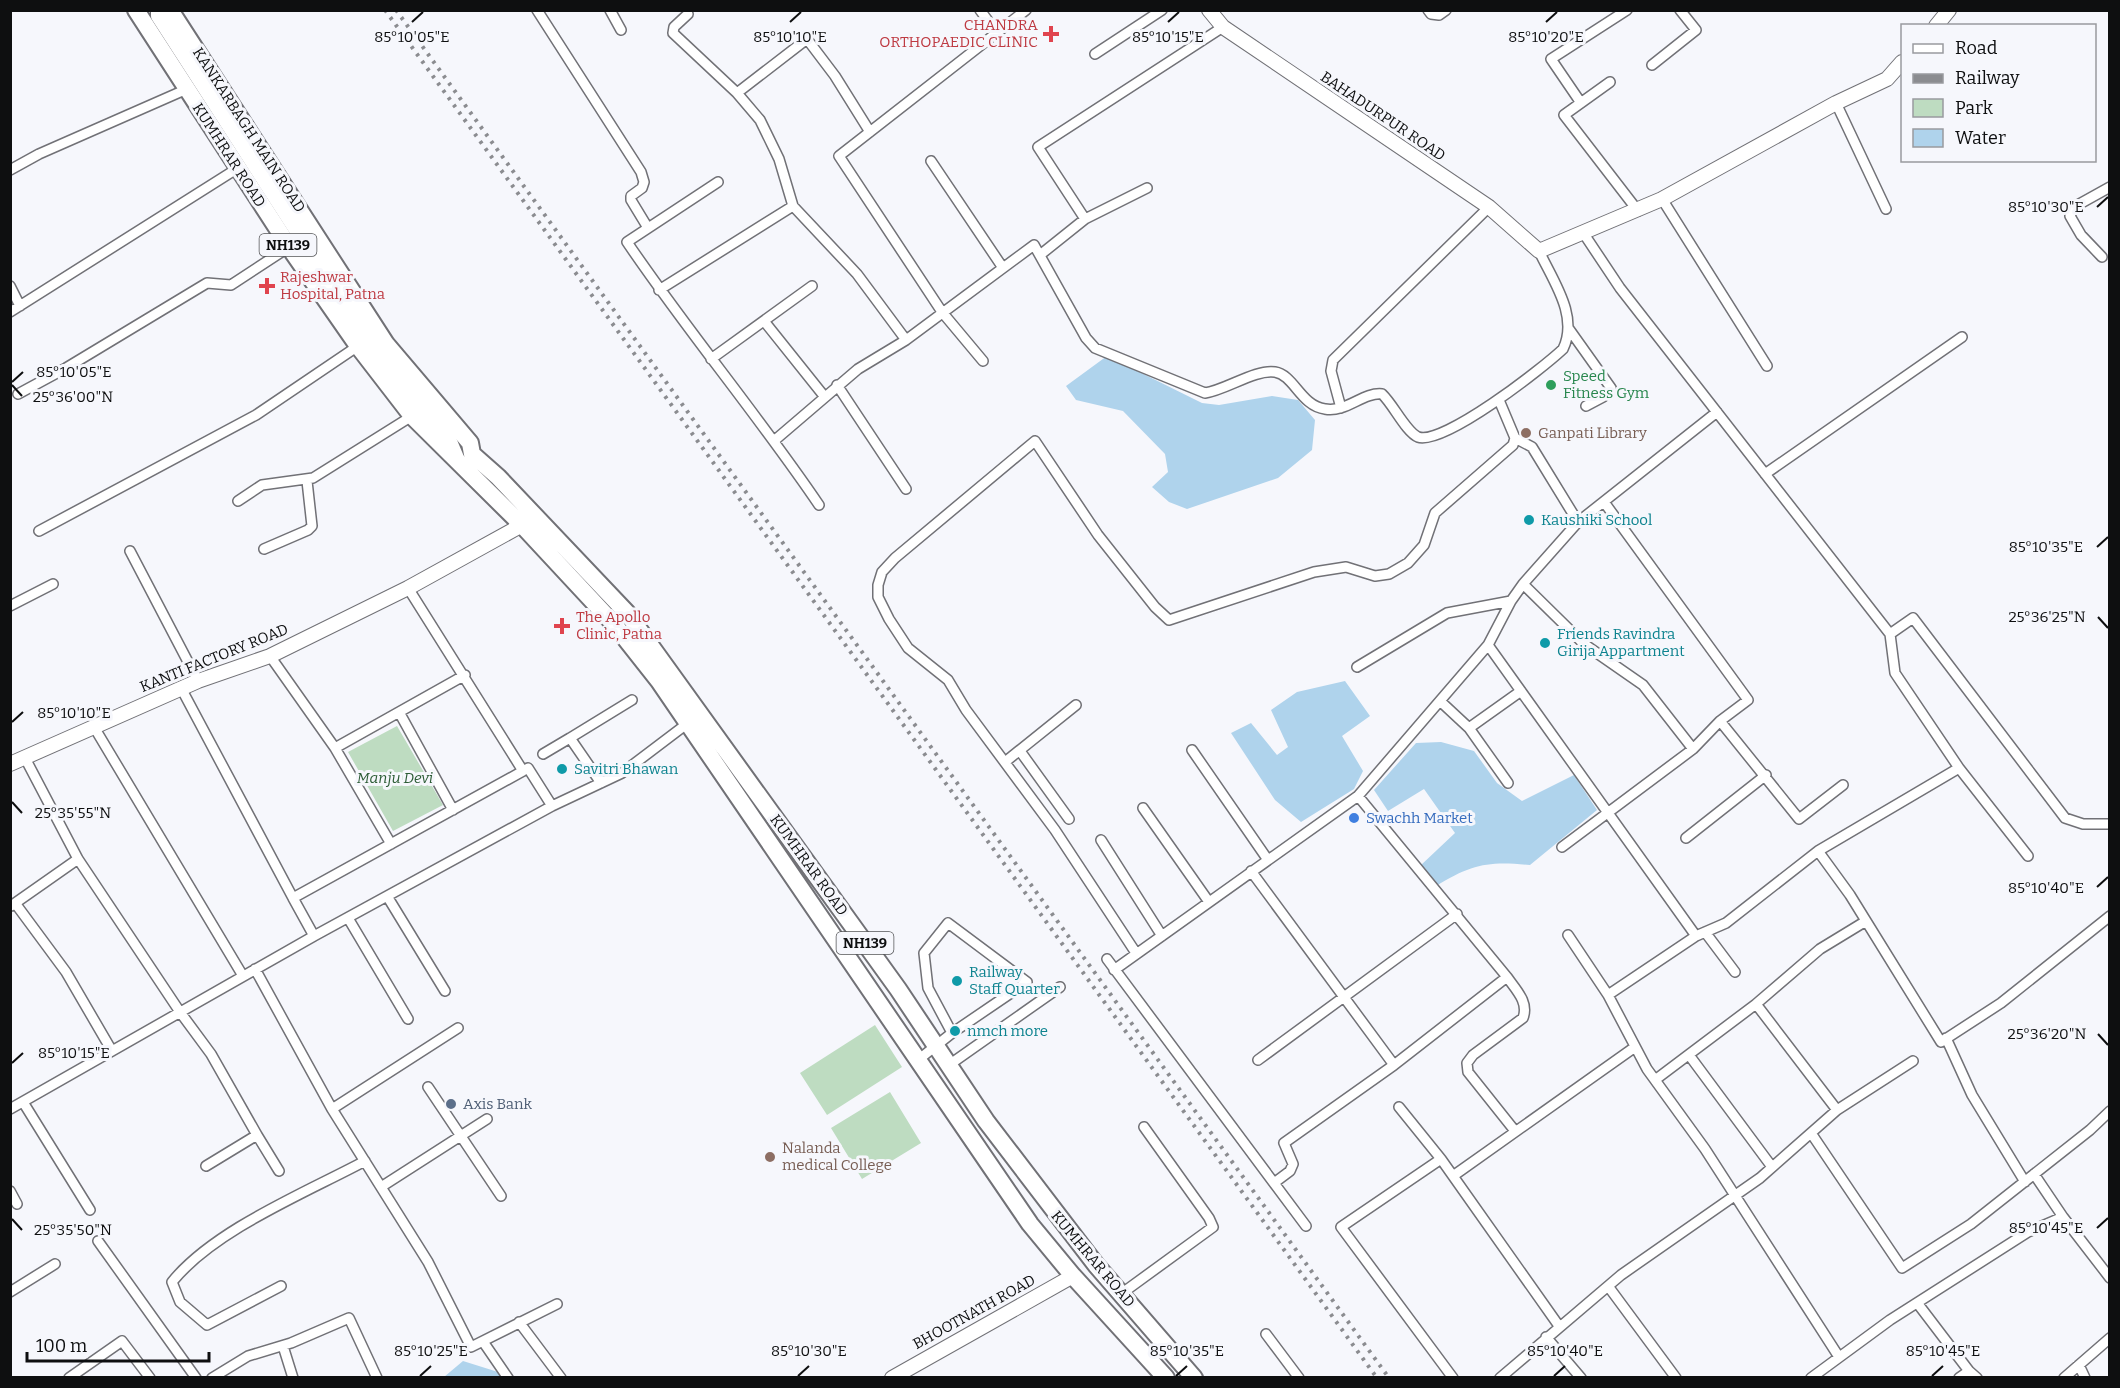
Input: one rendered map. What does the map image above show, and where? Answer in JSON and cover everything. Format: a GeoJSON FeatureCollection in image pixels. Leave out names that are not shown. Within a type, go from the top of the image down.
{"type":"FeatureCollection","features":[{"type":"Feature","properties":{"kind":"highway","name":"KUMHRAR ROAD"},"geometry":{"type":"LineString","coordinates":[[136,10],[289,247],[358,346],[412,416],[466,459],[564,545],[621,618],[935,1044],[986,1120],[1047,1203],[1121,1294],[1194,1377]]}},
{"type":"Feature","properties":{"kind":"highway","name":"KANKARBAGH MAIN ROAD"},"geometry":{"type":"LineString","coordinates":[[160,12],[386,344],[470,443],[466,459]]}},
{"type":"Feature","properties":{"kind":"highway","name":"NH139"},"geometry":{"type":"LineString","coordinates":[[466,459],[487,487],[522,525],[621,618]]}},
{"type":"Feature","properties":{"kind":"highway","name":"KUMHRAR ROAD"},"geometry":{"type":"LineString","coordinates":[[621,618],[688,723],[1030,1224],[1073,1276],[1166,1377]]}},
{"type":"Feature","properties":{"kind":"street"},"geometry":{"type":"LineString","coordinates":[[537,10],[641,172],[644,182],[642,188],[631,196],[631,200],[648,228]]}},
{"type":"Feature","properties":{"kind":"street"},"geometry":{"type":"LineString","coordinates":[[610,10],[621,30]]}},
{"type":"Feature","properties":{"kind":"street"},"geometry":{"type":"LineString","coordinates":[[980,10],[997,33]]}},
{"type":"Feature","properties":{"kind":"street"},"geometry":{"type":"LineString","coordinates":[[982,361],[942,312],[839,156],[1026,10]]}},
{"type":"Feature","properties":{"kind":"street"},"geometry":{"type":"LineString","coordinates":[[1095,54],[1162,10]]}},
{"type":"Feature","properties":{"kind":"street","name":"BAHADURPUR ROAD"},"geometry":{"type":"LineString","coordinates":[[1209,10],[1223,27],[1489,207],[1539,251]]}},
{"type":"Feature","properties":{"kind":"street"},"geometry":{"type":"LineString","coordinates":[[1428,10],[1431,14],[1439,15],[1446,10]]}},
{"type":"Feature","properties":{"kind":"street"},"geometry":{"type":"LineString","coordinates":[[1581,103],[1551,59],[1627,10]]}},
{"type":"Feature","properties":{"kind":"street"},"geometry":{"type":"LineString","coordinates":[[1652,65],[1696,30],[1680,10]]}},
{"type":"Feature","properties":{"kind":"street"},"geometry":{"type":"LineString","coordinates":[[1937,24],[1949,10]]}},
{"type":"Feature","properties":{"kind":"street"},"geometry":{"type":"LineString","coordinates":[[160,12],[367,340],[447,437],[457,441],[466,459]]}},
{"type":"Feature","properties":{"kind":"street"},"geometry":{"type":"LineString","coordinates":[[689,12],[674,27],[673,33],[737,93],[760,120],[779,159],[793,206],[857,274],[906,340]]}},
{"type":"Feature","properties":{"kind":"street"},"geometry":{"type":"LineString","coordinates":[[1085,219],[1038,147],[1223,27]]}},
{"type":"Feature","properties":{"kind":"street"},"geometry":{"type":"LineString","coordinates":[[737,93],[807,39],[836,76],[870,132]]}},
{"type":"Feature","properties":{"kind":"street"},"geometry":{"type":"LineString","coordinates":[[775,440],[858,369],[906,340],[1034,245],[1086,338],[1095,348],[1205,393],[1276,372],[1283,375],[1308,402],[1327,410],[1341,408],[1382,394],[1413,434],[1423,437],[1447,430],[1499,400],[1563,350],[1569,337],[1568,314],[1539,251],[1584,234],[1662,199],[1836,103],[1887,79],[1901,63]]}},
{"type":"Feature","properties":{"kind":"street"},"geometry":{"type":"LineString","coordinates":[[1610,82],[1564,115],[1638,211]]}},
{"type":"Feature","properties":{"kind":"street"},"geometry":{"type":"LineString","coordinates":[[10,170],[39,154],[187,90]]}},
{"type":"Feature","properties":{"kind":"street"},"geometry":{"type":"LineString","coordinates":[[1836,103],[1886,209]]}},
{"type":"Feature","properties":{"kind":"street"},"geometry":{"type":"LineString","coordinates":[[931,161],[1003,268]]}},
{"type":"Feature","properties":{"kind":"street"},"geometry":{"type":"LineString","coordinates":[[10,312],[238,168]]}},
{"type":"Feature","properties":{"kind":"street"},"geometry":{"type":"LineString","coordinates":[[718,182],[627,242],[659,290],[775,440],[819,505]]}},
{"type":"Feature","properties":{"kind":"street"},"geometry":{"type":"LineString","coordinates":[[2102,257],[2081,235],[2070,216],[2074,207],[2109,187]]}},
{"type":"Feature","properties":{"kind":"street"},"geometry":{"type":"LineString","coordinates":[[1040,255],[1085,219],[1147,188]]}},
{"type":"Feature","properties":{"kind":"street"},"geometry":{"type":"LineString","coordinates":[[1662,199],[1767,366]]}},
{"type":"Feature","properties":{"kind":"street"},"geometry":{"type":"LineString","coordinates":[[659,290],[793,206]]}},
{"type":"Feature","properties":{"kind":"street"},"geometry":{"type":"LineString","coordinates":[[1341,408],[1331,371],[1333,360],[1489,207]]}},
{"type":"Feature","properties":{"kind":"street"},"geometry":{"type":"LineString","coordinates":[[1584,234],[1620,288],[1890,634],[1895,673],[1959,768],[2028,856]]}},
{"type":"Feature","properties":{"kind":"street"},"geometry":{"type":"LineString","coordinates":[[18,394],[66,369],[196,289],[207,284],[231,285],[289,247]]}},
{"type":"Feature","properties":{"kind":"street"},"geometry":{"type":"LineString","coordinates":[[10,286],[20,306]]}},
{"type":"Feature","properties":{"kind":"street"},"geometry":{"type":"LineString","coordinates":[[711,359],[812,286]]}},
{"type":"Feature","properties":{"kind":"street"},"geometry":{"type":"LineString","coordinates":[[764,321],[824,396]]}},
{"type":"Feature","properties":{"kind":"street"},"geometry":{"type":"LineString","coordinates":[[1569,329],[1611,388],[1603,397],[1586,406]]}},
{"type":"Feature","properties":{"kind":"street"},"geometry":{"type":"LineString","coordinates":[[1765,474],[1962,337]]}},
{"type":"Feature","properties":{"kind":"street"},"geometry":{"type":"LineString","coordinates":[[39,531],[256,416],[358,346]]}},
{"type":"Feature","properties":{"kind":"street"},"geometry":{"type":"LineString","coordinates":[[837,385],[906,489]]}},
{"type":"Feature","properties":{"kind":"street"},"geometry":{"type":"LineString","coordinates":[[1136,953],[1055,830],[948,680],[908,648],[878,597],[878,585],[882,572],[895,558],[1035,441],[1098,536],[1168,620],[1314,572],[1346,567],[1375,576],[1389,574],[1408,563],[1424,545],[1435,513],[1514,446],[1515,438],[1499,400]]}},
{"type":"Feature","properties":{"kind":"street"},"geometry":{"type":"LineString","coordinates":[[1114,970],[1358,796],[1488,645],[1511,601],[1578,522],[1717,412]]}},
{"type":"Feature","properties":{"kind":"street"},"geometry":{"type":"LineString","coordinates":[[238,501],[262,485],[307,481],[412,416]]}},
{"type":"Feature","properties":{"kind":"street"},"geometry":{"type":"LineString","coordinates":[[1515,438],[1528,444],[1535,452],[1578,522]]}},
{"type":"Feature","properties":{"kind":"street"},"geometry":{"type":"LineString","coordinates":[[264,549],[312,526],[307,481]]}},
{"type":"Feature","properties":{"kind":"street"},"geometry":{"type":"LineString","coordinates":[[1562,848],[1693,749],[1720,721],[1748,700],[1604,502]]}},
{"type":"Feature","properties":{"kind":"street","name":"KANTI FACTORY ROAD"},"geometry":{"type":"LineString","coordinates":[[15,760],[198,681],[270,656],[408,588],[522,525]]}},
{"type":"Feature","properties":{"kind":"street"},"geometry":{"type":"LineString","coordinates":[[130,551],[198,681]]}},
{"type":"Feature","properties":{"kind":"street"},"geometry":{"type":"LineString","coordinates":[[10,606],[53,584]]}},
{"type":"Feature","properties":{"kind":"street"},"geometry":{"type":"LineString","coordinates":[[1524,584],[1584,644],[1643,685],[1693,749]]}},
{"type":"Feature","properties":{"kind":"street"},"geometry":{"type":"LineString","coordinates":[[408,588],[465,675],[523,771]]}},
{"type":"Feature","properties":{"kind":"street"},"geometry":{"type":"LineString","coordinates":[[1357,667],[1447,614],[1511,601]]}},
{"type":"Feature","properties":{"kind":"street"},"geometry":{"type":"LineString","coordinates":[[1890,634],[1912,618],[2065,818],[2083,824],[2109,824]]}},
{"type":"Feature","properties":{"kind":"street"},"geometry":{"type":"LineString","coordinates":[[1488,645],[1609,814],[1701,934],[1735,972]]}},
{"type":"Feature","properties":{"kind":"street"},"geometry":{"type":"LineString","coordinates":[[270,656],[335,748],[391,844]]}},
{"type":"Feature","properties":{"kind":"street"},"geometry":{"type":"LineString","coordinates":[[335,748],[465,675]]}},
{"type":"Feature","properties":{"kind":"street"},"geometry":{"type":"LineString","coordinates":[[181,688],[314,936]]}},
{"type":"Feature","properties":{"kind":"street"},"geometry":{"type":"LineString","coordinates":[[1469,728],[1521,691]]}},
{"type":"Feature","properties":{"kind":"street"},"geometry":{"type":"LineString","coordinates":[[543,754],[632,700]]}},
{"type":"Feature","properties":{"kind":"street"},"geometry":{"type":"LineString","coordinates":[[1440,701],[1469,728],[1508,783]]}},
{"type":"Feature","properties":{"kind":"street"},"geometry":{"type":"LineString","coordinates":[[1005,762],[1076,705]]}},
{"type":"Feature","properties":{"kind":"street"},"geometry":{"type":"LineString","coordinates":[[399,712],[453,810]]}},
{"type":"Feature","properties":{"kind":"street"},"geometry":{"type":"LineString","coordinates":[[1720,721],[1766,775],[1799,819],[1843,785]]}},
{"type":"Feature","properties":{"kind":"street"},"geometry":{"type":"LineString","coordinates":[[10,1109],[314,936],[553,805],[622,772],[688,723]]}},
{"type":"Feature","properties":{"kind":"street"},"geometry":{"type":"LineString","coordinates":[[94,727],[243,976]]}},
{"type":"Feature","properties":{"kind":"street"},"geometry":{"type":"LineString","coordinates":[[570,738],[601,783]]}},
{"type":"Feature","properties":{"kind":"street"},"geometry":{"type":"LineString","coordinates":[[1192,750],[1268,860]]}},
{"type":"Feature","properties":{"kind":"street"},"geometry":{"type":"LineString","coordinates":[[1020,751],[1069,819]]}},
{"type":"Feature","properties":{"kind":"street"},"geometry":{"type":"LineString","coordinates":[[15,760],[180,1012],[212,1054],[279,1171]]}},
{"type":"Feature","properties":{"kind":"street"},"geometry":{"type":"LineString","coordinates":[[293,898],[528,768],[553,805]]}},
{"type":"Feature","properties":{"kind":"street"},"geometry":{"type":"LineString","coordinates":[[1608,995],[1701,934],[1726,923],[1818,851],[1959,768]]}},
{"type":"Feature","properties":{"kind":"street"},"geometry":{"type":"LineString","coordinates":[[1686,838],[1766,775]]}},
{"type":"Feature","properties":{"kind":"street"},"geometry":{"type":"LineString","coordinates":[[1358,796],[1457,914],[1524,1002],[1526,1011],[1523,1018],[1473,1055],[1467,1063],[1468,1072],[1515,1131]]}},
{"type":"Feature","properties":{"kind":"street"},"geometry":{"type":"LineString","coordinates":[[1143,808],[1209,902]]}},
{"type":"Feature","properties":{"kind":"street"},"geometry":{"type":"LineString","coordinates":[[1101,840],[1162,936]]}},
{"type":"Feature","properties":{"kind":"street"},"geometry":{"type":"LineString","coordinates":[[1818,851],[1866,921],[1941,1042],[2001,1003],[2109,916]]}},
{"type":"Feature","properties":{"kind":"street"},"geometry":{"type":"LineString","coordinates":[[78,859],[13,905],[66,972],[112,1051]]}},
{"type":"Feature","properties":{"kind":"street"},"geometry":{"type":"LineString","coordinates":[[1251,872],[1394,1065]]}},
{"type":"Feature","properties":{"kind":"street"},"geometry":{"type":"LineString","coordinates":[[387,897],[445,991]]}},
{"type":"Feature","properties":{"kind":"street"},"geometry":{"type":"LineString","coordinates":[[1258,1060],[1457,914]]}},
{"type":"Feature","properties":{"kind":"street"},"geometry":{"type":"LineString","coordinates":[[348,918],[408,1019]]}},
{"type":"Feature","properties":{"kind":"street"},"geometry":{"type":"LineString","coordinates":[[1655,1080],[1756,1004],[1820,949],[1866,921]]}},
{"type":"Feature","properties":{"kind":"street"},"geometry":{"type":"LineString","coordinates":[[918,1060],[935,1044],[952,1033],[1027,982],[948,923],[924,953],[928,988],[952,1033]]}},
{"type":"Feature","properties":{"kind":"street"},"geometry":{"type":"LineString","coordinates":[[1568,935],[1608,995],[1655,1080],[1735,1195],[1839,1358]]}},
{"type":"Feature","properties":{"kind":"street"},"geometry":{"type":"LineString","coordinates":[[1107,959],[1306,1226]]}},
{"type":"Feature","properties":{"kind":"street"},"geometry":{"type":"LineString","coordinates":[[255,969],[332,1108],[428,1262],[471,1347],[484,1343],[557,1304]]}},
{"type":"Feature","properties":{"kind":"street"},"geometry":{"type":"LineString","coordinates":[[1274,1184],[1290,1171],[1293,1164],[1284,1143],[1394,1065],[1507,977]]}},
{"type":"Feature","properties":{"kind":"street"},"geometry":{"type":"LineString","coordinates":[[949,1065],[1060,987]]}},
{"type":"Feature","properties":{"kind":"street"},"geometry":{"type":"LineString","coordinates":[[1756,1004],[1837,1110]]}},
{"type":"Feature","properties":{"kind":"street"},"geometry":{"type":"LineString","coordinates":[[332,1108],[458,1028]]}},
{"type":"Feature","properties":{"kind":"street"},"geometry":{"type":"LineString","coordinates":[[1946,1038],[1972,1095],[2025,1182]]}},
{"type":"Feature","properties":{"kind":"street"},"geometry":{"type":"LineString","coordinates":[[1453,1176],[1635,1047]]}},
{"type":"Feature","properties":{"kind":"street"},"geometry":{"type":"LineString","coordinates":[[1689,1055],[1772,1167]]}},
{"type":"Feature","properties":{"kind":"street"},"geometry":{"type":"LineString","coordinates":[[1500,1377],[1608,1286],[1772,1167],[1837,1110],[1913,1061]]}},
{"type":"Feature","properties":{"kind":"street"},"geometry":{"type":"LineString","coordinates":[[428,1087],[501,1196]]}},
{"type":"Feature","properties":{"kind":"street"},"geometry":{"type":"LineString","coordinates":[[23,1102],[90,1210]]}},
{"type":"Feature","properties":{"kind":"street"},"geometry":{"type":"LineString","coordinates":[[1399,1107],[1441,1159],[1559,1326]]}},
{"type":"Feature","properties":{"kind":"street"},"geometry":{"type":"LineString","coordinates":[[1811,1133],[1902,1268],[1971,1224],[2090,1130],[2109,1111]]}},
{"type":"Feature","properties":{"kind":"street"},"geometry":{"type":"LineString","coordinates":[[381,1187],[487,1119]]}},
{"type":"Feature","properties":{"kind":"street"},"geometry":{"type":"LineString","coordinates":[[1121,1294],[1213,1227],[1209,1218],[1144,1127]]}},
{"type":"Feature","properties":{"kind":"street"},"geometry":{"type":"LineString","coordinates":[[206,1166],[257,1135]]}},
{"type":"Feature","properties":{"kind":"street"},"geometry":{"type":"LineString","coordinates":[[1441,1159],[1341,1227],[1453,1377]]}},
{"type":"Feature","properties":{"kind":"street"},"geometry":{"type":"LineString","coordinates":[[281,1286],[207,1325],[180,1302],[172,1282],[184,1267],[218,1239],[365,1161]]}},
{"type":"Feature","properties":{"kind":"street"},"geometry":{"type":"LineString","coordinates":[[2034,1174],[2063,1217],[2109,1277]]}},
{"type":"Feature","properties":{"kind":"street"},"geometry":{"type":"LineString","coordinates":[[10,1191],[17,1204]]}},
{"type":"Feature","properties":{"kind":"street"},"geometry":{"type":"LineString","coordinates":[[1811,1377],[1890,1320],[2028,1232],[2063,1217]]}},
{"type":"Feature","properties":{"kind":"street"},"geometry":{"type":"LineString","coordinates":[[98,1241],[196,1377]]}},
{"type":"Feature","properties":{"kind":"street"},"geometry":{"type":"LineString","coordinates":[[10,1292],[55,1264]]}},
{"type":"Feature","properties":{"kind":"street","name":"BHOOTNATH ROAD"},"geometry":{"type":"LineString","coordinates":[[892,1377],[1073,1276]]}},
{"type":"Feature","properties":{"kind":"street"},"geometry":{"type":"LineString","coordinates":[[1608,1286],[1676,1377]]}},
{"type":"Feature","properties":{"kind":"street"},"geometry":{"type":"LineString","coordinates":[[1918,1304],[1973,1374],[1959,1377]]}},
{"type":"Feature","properties":{"kind":"street"},"geometry":{"type":"LineString","coordinates":[[212,1377],[248,1356],[283,1346],[349,1318],[377,1377]]}},
{"type":"Feature","properties":{"kind":"street"},"geometry":{"type":"LineString","coordinates":[[519,1323],[561,1377]]}},
{"type":"Feature","properties":{"kind":"street"},"geometry":{"type":"LineString","coordinates":[[1266,1334],[1299,1377]]}},
{"type":"Feature","properties":{"kind":"street"},"geometry":{"type":"LineString","coordinates":[[1546,1337],[1581,1377]]}},
{"type":"Feature","properties":{"kind":"street"},"geometry":{"type":"LineString","coordinates":[[2064,1377],[2109,1338]]}},
{"type":"Feature","properties":{"kind":"street"},"geometry":{"type":"LineString","coordinates":[[69,1377],[122,1341],[126,1343],[150,1377]]}},
{"type":"Feature","properties":{"kind":"street"},"geometry":{"type":"LineString","coordinates":[[484,1343],[508,1377]]}},
{"type":"Feature","properties":{"kind":"street"},"geometry":{"type":"LineString","coordinates":[[283,1346],[293,1377]]}},
{"type":"Feature","properties":{"kind":"street"},"geometry":{"type":"LineString","coordinates":[[2079,1365],[2085,1377]]}},
{"type":"Feature","properties":{"kind":"green space","name":"Manju Devi"},"geometry":{"type":"Polygon","coordinates":[[[397,726],[443,805],[393,831],[348,752],[397,726]]]}},
{"type":"Feature","properties":{"kind":"green space"},"geometry":{"type":"Polygon","coordinates":[[[875,1025],[902,1067],[827,1115],[800,1073],[875,1025]]]}},
{"type":"Feature","properties":{"kind":"green space"},"geometry":{"type":"Polygon","coordinates":[[[890,1092],[921,1143],[862,1179],[831,1128],[890,1092]]]}},
{"type":"Feature","properties":{"kind":"water"},"geometry":{"type":"Polygon","coordinates":[[[1107,356],[1202,403],[1219,405],[1272,396],[1298,400],[1315,420],[1312,450],[1278,478],[1187,509],[1169,502],[1152,487],[1168,472],[1165,454],[1123,411],[1076,400],[1066,386],[1107,356]]]}},
{"type":"Feature","properties":{"kind":"water"},"geometry":{"type":"Polygon","coordinates":[[[1345,681],[1370,716],[1342,736],[1363,771],[1354,789],[1301,822],[1275,800],[1231,733],[1251,723],[1277,755],[1288,747],[1271,710],[1297,692],[1345,681]]]}},
{"type":"Feature","properties":{"kind":"water"},"geometry":{"type":"Polygon","coordinates":[[[1441,742],[1474,751],[1497,783],[1522,801],[1574,775],[1597,810],[1530,865],[1481,866],[1460,873],[1436,886],[1420,866],[1455,833],[1424,789],[1388,811],[1374,790],[1416,743],[1441,742]]]}},
{"type":"Feature","properties":{"kind":"water"},"geometry":{"type":"Polygon","coordinates":[[[463,1361],[498,1372],[502,1377],[444,1377],[463,1361]]]}},
{"type":"Feature","properties":{"kind":"railway"},"geometry":{"type":"LineString","coordinates":[[385,10],[1377,1378]]}},
{"type":"Feature","properties":{"kind":"railway"},"geometry":{"type":"LineString","coordinates":[[396,10],[1389,1378]]}},
{"type":"Feature","properties":{"kind":"place","name":"CHANDRA ORTHOPAEDIC CLINIC"},"geometry":{"type":"Point","coordinates":[1051,34]}},
{"type":"Feature","properties":{"kind":"place","name":"Rajeshwar Hospital, Patna"},"geometry":{"type":"Point","coordinates":[267,286]}},
{"type":"Feature","properties":{"kind":"place","name":"Speed Fitness Gym"},"geometry":{"type":"Point","coordinates":[1551,385]}},
{"type":"Feature","properties":{"kind":"place","name":"Ganpati Library"},"geometry":{"type":"Point","coordinates":[1526,433]}},
{"type":"Feature","properties":{"kind":"place","name":"Kaushiki School"},"geometry":{"type":"Point","coordinates":[1529,520]}},
{"type":"Feature","properties":{"kind":"place","name":"The Apollo Clinic, Patna"},"geometry":{"type":"Point","coordinates":[562,626]}},
{"type":"Feature","properties":{"kind":"place","name":"Friends Ravindra Girija Appartment"},"geometry":{"type":"Point","coordinates":[1545,643]}},
{"type":"Feature","properties":{"kind":"place","name":"Savitri Bhawan"},"geometry":{"type":"Point","coordinates":[562,769]}},
{"type":"Feature","properties":{"kind":"place","name":"Swachh Market"},"geometry":{"type":"Point","coordinates":[1354,818]}},
{"type":"Feature","properties":{"kind":"place","name":"Railway Staff Quarter"},"geometry":{"type":"Point","coordinates":[957,981]}},
{"type":"Feature","properties":{"kind":"place","name":"nmch more"},"geometry":{"type":"Point","coordinates":[955,1031]}},
{"type":"Feature","properties":{"kind":"place","name":"Axis Bank"},"geometry":{"type":"Point","coordinates":[451,1104]}},
{"type":"Feature","properties":{"kind":"place","name":"Nalanda medical College"},"geometry":{"type":"Point","coordinates":[770,1157]}}]}
